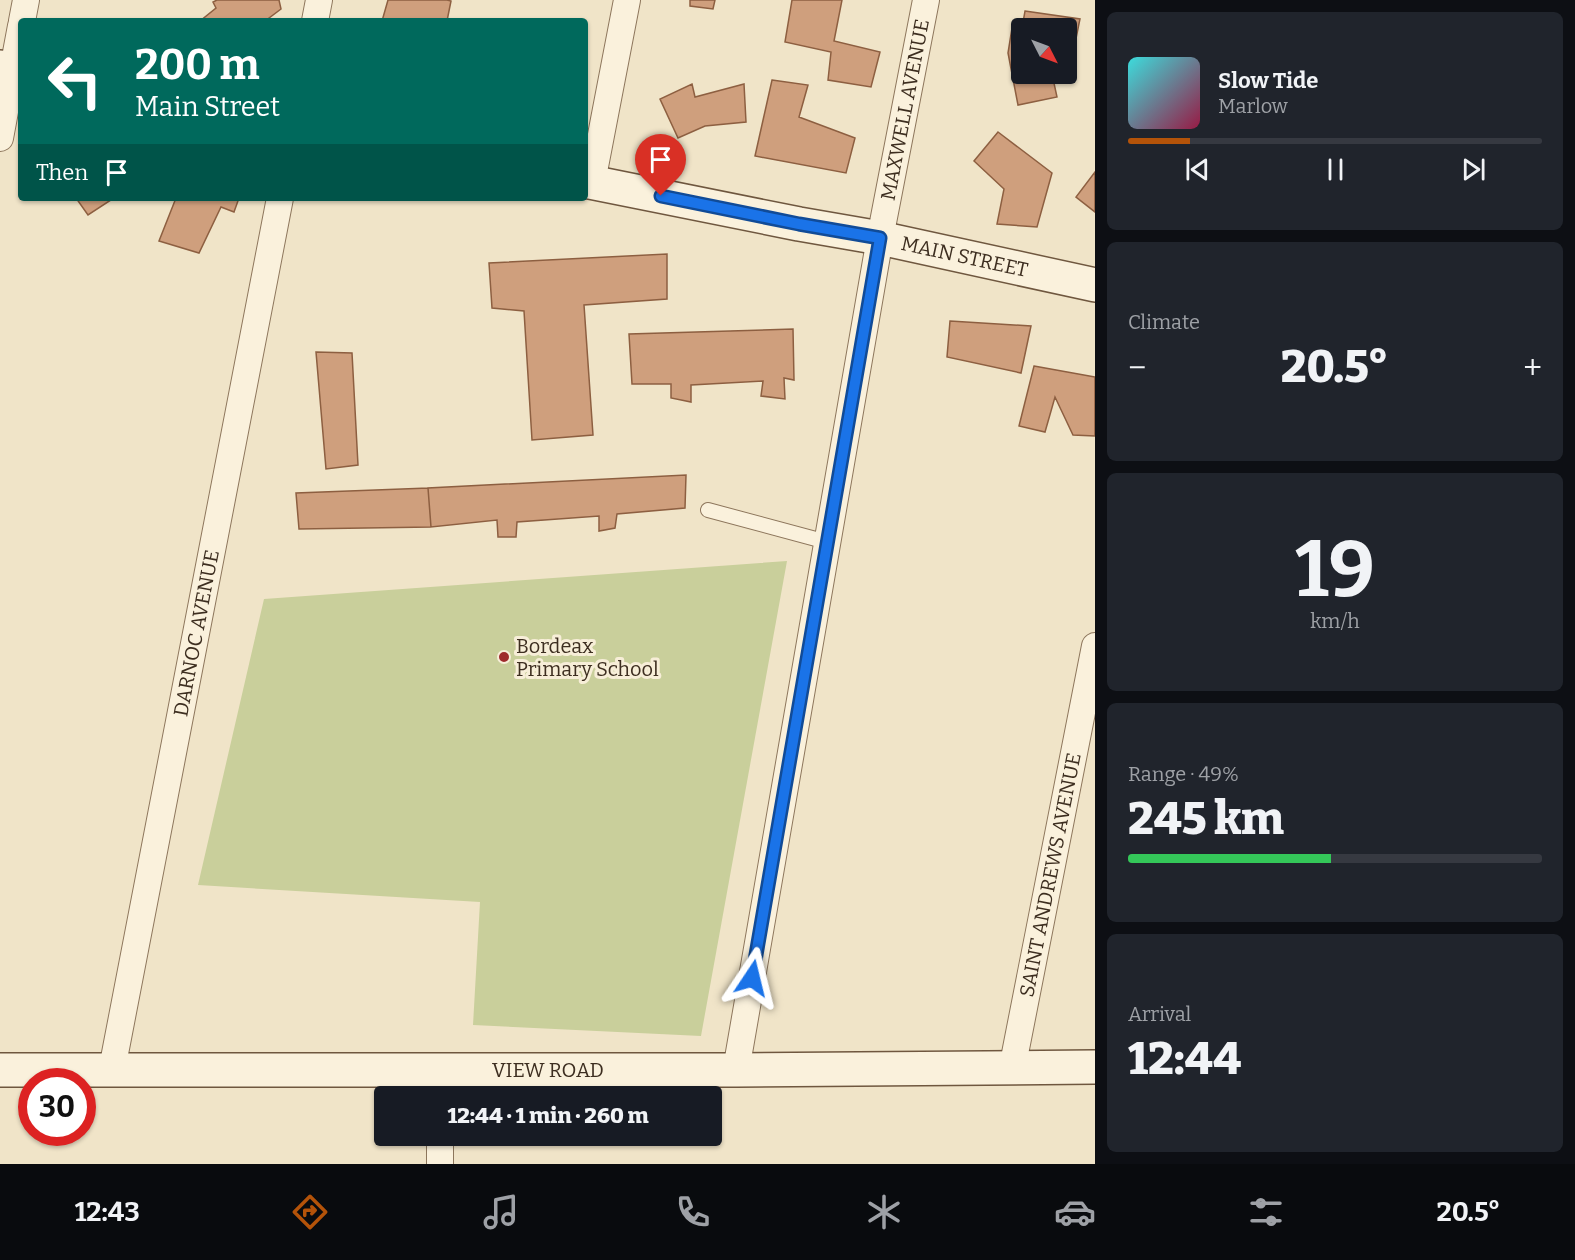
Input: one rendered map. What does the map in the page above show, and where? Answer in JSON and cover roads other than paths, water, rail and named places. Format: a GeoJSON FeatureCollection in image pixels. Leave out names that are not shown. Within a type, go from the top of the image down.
{"type":"FeatureCollection","features":[{"type":"Feature","properties":{"kind":"street"},"geometry":{"type":"LineString","coordinates":[[23,18],[26,0]]}},
{"type":"Feature","properties":{"kind":"street"},"geometry":{"type":"LineString","coordinates":[[316,18],[319,0]]}},
{"type":"Feature","properties":{"kind":"street"},"geometry":{"type":"LineString","coordinates":[[589,181],[627,0]]}},
{"type":"Feature","properties":{"kind":"street","name":"MAXWELL AVENUE"},"geometry":{"type":"LineString","coordinates":[[736,1070],[880,238],[926,0]]}},
{"type":"Feature","properties":{"kind":"street"},"geometry":{"type":"LineString","coordinates":[[0,138],[18,39]]}},
{"type":"Feature","properties":{"kind":"street","name":"MAIN STREET"},"geometry":{"type":"LineString","coordinates":[[589,181],[799,224],[880,238],[1095,285]]}},
{"type":"Feature","properties":{"kind":"street","name":"DARNOC AVENUE"},"geometry":{"type":"LineString","coordinates":[[112,1069],[279,201]]}},
{"type":"Feature","properties":{"kind":"street","name":"SAINT ANDREWS AVENUE"},"geometry":{"type":"LineString","coordinates":[[1012,1069],[1095,646]]}},
{"type":"Feature","properties":{"kind":"street","name":"VIEW ROAD"},"geometry":{"type":"LineString","coordinates":[[0,1070],[112,1069],[441,1083],[736,1070],[1095,1067]]}},
{"type":"Feature","properties":{"kind":"street"},"geometry":{"type":"LineString","coordinates":[[440,1146],[440,1164]]}},
{"type":"Feature","properties":{"kind":"lane"},"geometry":{"type":"LineString","coordinates":[[708,510],[827,542]]}},
{"type":"Feature","properties":{"kind":"place","name":"Bordeax Primary School"},"geometry":{"type":"Point","coordinates":[504,657]}}]}
